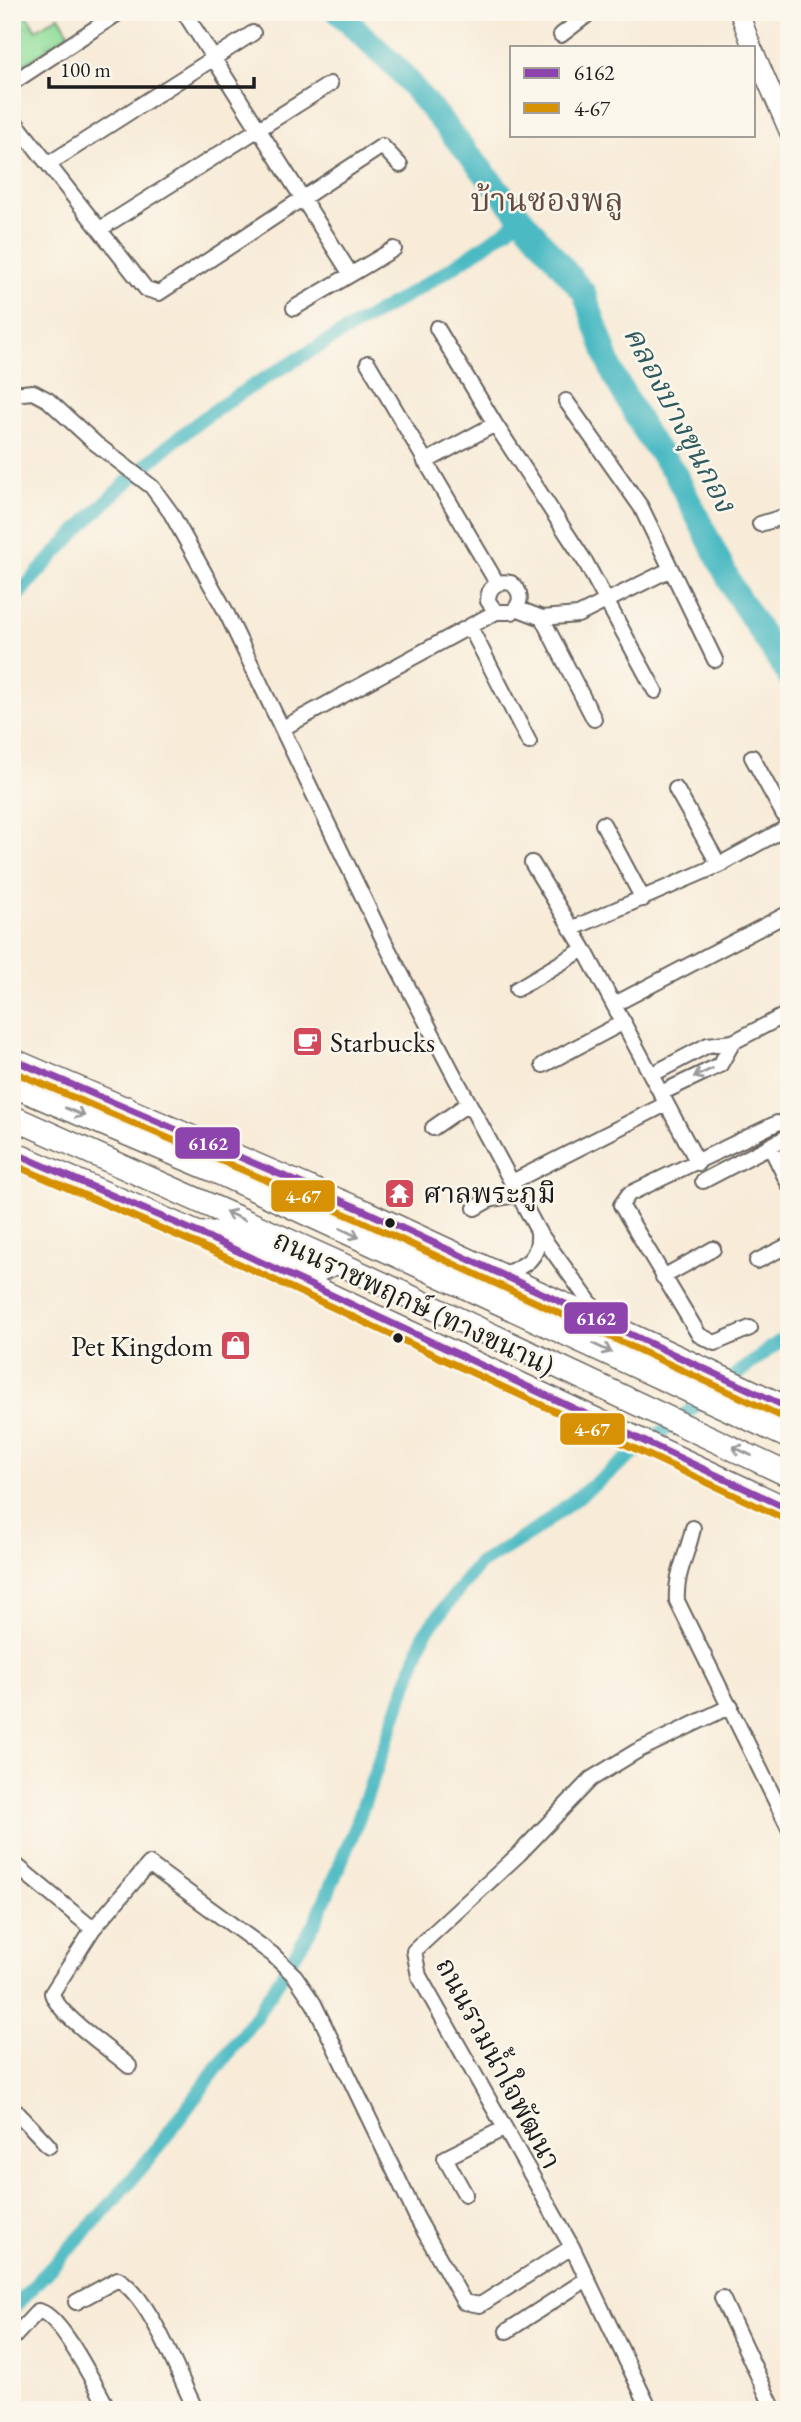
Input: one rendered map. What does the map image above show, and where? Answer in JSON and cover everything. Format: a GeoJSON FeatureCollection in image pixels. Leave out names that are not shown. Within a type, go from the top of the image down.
{"type":"FeatureCollection","features":[{"type":"Feature","properties":{"kind":"main road"},"geometry":{"type":"LineString","coordinates":[[12,1059],[603,1320],[789,1408]]}},
{"type":"Feature","properties":{"kind":"main road"},"geometry":{"type":"LineString","coordinates":[[12,1085],[213,1170],[682,1385],[789,1437]]}},
{"type":"Feature","properties":{"kind":"main road"},"geometry":{"type":"LineString","coordinates":[[127,1108],[132,1118],[200,1157],[213,1170]]}},
{"type":"Feature","properties":{"kind":"main road"},"geometry":{"type":"LineString","coordinates":[[12,1117],[337,1262],[789,1475]]}},
{"type":"Feature","properties":{"kind":"main road","name":"ถนนราชพฤกษ์ (ทางขนาน)"},"geometry":{"type":"LineString","coordinates":[[12,1152],[201,1234],[789,1509]]}},
{"type":"Feature","properties":{"kind":"main road"},"geometry":{"type":"LineString","coordinates":[[201,1234],[217,1233],[310,1267],[320,1269],[337,1262]]}},
{"type":"Feature","properties":{"kind":"street"},"geometry":{"type":"LineString","coordinates":[[12,83],[120,12]]}},
{"type":"Feature","properties":{"kind":"street"},"geometry":{"type":"LineString","coordinates":[[184,12],[350,273]]}},
{"type":"Feature","properties":{"kind":"street"},"geometry":{"type":"LineString","coordinates":[[561,35],[591,12]]}},
{"type":"Feature","properties":{"kind":"street"},"geometry":{"type":"LineString","coordinates":[[739,12],[752,46]]}},
{"type":"Feature","properties":{"kind":"street"},"geometry":{"type":"LineString","coordinates":[[51,163],[253,33]]}},
{"type":"Feature","properties":{"kind":"street"},"geometry":{"type":"LineString","coordinates":[[757,71],[789,132]]}},
{"type":"Feature","properties":{"kind":"street"},"geometry":{"type":"LineString","coordinates":[[100,229],[330,84]]}},
{"type":"Feature","properties":{"kind":"street"},"geometry":{"type":"LineString","coordinates":[[12,118],[51,163],[146,289],[159,293],[305,200],[382,146],[387,147],[400,165]]}},
{"type":"Feature","properties":{"kind":"street"},"geometry":{"type":"LineString","coordinates":[[294,308],[394,249]]}},
{"type":"Feature","properties":{"kind":"street"},"geometry":{"type":"LineString","coordinates":[[437,328],[495,425],[586,563],[655,691]]}},
{"type":"Feature","properties":{"kind":"street"},"geometry":{"type":"LineString","coordinates":[[368,363],[497,583]]}},
{"type":"Feature","properties":{"kind":"street"},"geometry":{"type":"LineString","coordinates":[[12,394],[33,392],[48,400],[151,486],[198,558],[283,727],[385,943],[469,1103],[538,1231],[603,1320]]}},
{"type":"Feature","properties":{"kind":"street"},"geometry":{"type":"LineString","coordinates":[[566,401],[641,507],[669,570],[715,660]]}},
{"type":"Feature","properties":{"kind":"street"},"geometry":{"type":"LineString","coordinates":[[425,462],[495,425]]}},
{"type":"Feature","properties":{"kind":"street"},"geometry":{"type":"LineString","coordinates":[[760,524],[789,515]]}},
{"type":"Feature","properties":{"kind":"street"},"geometry":{"type":"LineString","coordinates":[[516,608],[542,618],[578,615],[669,570]]}},
{"type":"Feature","properties":{"kind":"street"},"geometry":{"type":"LineString","coordinates":[[283,727],[496,612],[507,614],[520,602],[517,587],[504,581],[491,587],[488,601],[496,612]]}},
{"type":"Feature","properties":{"kind":"street"},"geometry":{"type":"LineString","coordinates":[[542,618],[594,719]]}},
{"type":"Feature","properties":{"kind":"street"},"geometry":{"type":"LineString","coordinates":[[470,627],[529,742]]}},
{"type":"Feature","properties":{"kind":"street"},"geometry":{"type":"LineString","coordinates":[[571,929],[719,865],[783,831],[788,825],[752,757]]}},
{"type":"Feature","properties":{"kind":"street"},"geometry":{"type":"LineString","coordinates":[[676,789],[719,865]]}},
{"type":"Feature","properties":{"kind":"street"},"geometry":{"type":"LineString","coordinates":[[603,824],[643,900]]}},
{"type":"Feature","properties":{"kind":"street"},"geometry":{"type":"LineString","coordinates":[[532,863],[615,1004],[698,1163]]}},
{"type":"Feature","properties":{"kind":"street"},"geometry":{"type":"LineString","coordinates":[[615,1004],[789,913]]}},
{"type":"Feature","properties":{"kind":"street"},"geometry":{"type":"LineString","coordinates":[[517,989],[584,949]]}},
{"type":"Feature","properties":{"kind":"street"},"geometry":{"type":"LineString","coordinates":[[652,1074],[708,1045],[733,1042],[789,1013]]}},
{"type":"Feature","properties":{"kind":"street"},"geometry":{"type":"LineString","coordinates":[[543,1065],[624,1022]]}},
{"type":"Feature","properties":{"kind":"street"},"geometry":{"type":"LineString","coordinates":[[475,1208],[517,1188],[720,1065],[733,1042]]}},
{"type":"Feature","properties":{"kind":"street"},"geometry":{"type":"LineString","coordinates":[[433,1128],[469,1103]]}},
{"type":"Feature","properties":{"kind":"street"},"geometry":{"type":"LineString","coordinates":[[750,1328],[723,1340],[709,1341],[694,1328],[621,1205],[629,1194],[778,1123]]}},
{"type":"Feature","properties":{"kind":"street"},"geometry":{"type":"LineString","coordinates":[[703,1181],[789,1136]]}},
{"type":"Feature","properties":{"kind":"street"},"geometry":{"type":"LineString","coordinates":[[770,1146],[789,1185]]}},
{"type":"Feature","properties":{"kind":"street"},"geometry":{"type":"LineString","coordinates":[[502,1275],[531,1261],[539,1246],[538,1231]]}},
{"type":"Feature","properties":{"kind":"street"},"geometry":{"type":"LineString","coordinates":[[757,1261],[789,1245]]}},
{"type":"Feature","properties":{"kind":"street"},"geometry":{"type":"LineString","coordinates":[[663,1277],[713,1249]]}},
{"type":"Feature","properties":{"kind":"street"},"geometry":{"type":"LineString","coordinates":[[693,1528],[689,1550],[676,1581],[677,1601],[789,1828]]}},
{"type":"Feature","properties":{"kind":"street","name":"ถนนรวมน้ำใจพัฒนา"},"geometry":{"type":"LineString","coordinates":[[650,2410],[572,2247],[419,1976],[414,1951],[519,1854],[591,1779],[637,1751],[731,1706]]}},
{"type":"Feature","properties":{"kind":"street"},"geometry":{"type":"LineString","coordinates":[[12,1862],[93,1929]]}},
{"type":"Feature","properties":{"kind":"street"},"geometry":{"type":"LineString","coordinates":[[129,2066],[53,2000],[54,1987],[93,1929],[149,1864],[272,1954],[295,1976],[314,2004],[416,2218],[464,2302],[480,2305],[572,2247]]}},
{"type":"Feature","properties":{"kind":"street"},"geometry":{"type":"LineString","coordinates":[[12,2107],[49,2146]]}},
{"type":"Feature","properties":{"kind":"street"},"geometry":{"type":"LineString","coordinates":[[465,2194],[444,2158],[505,2128]]}},
{"type":"Feature","properties":{"kind":"street"},"geometry":{"type":"LineString","coordinates":[[76,2302],[118,2279],[127,2284],[145,2308],[197,2410]]}},
{"type":"Feature","properties":{"kind":"street"},"geometry":{"type":"LineString","coordinates":[[507,2331],[587,2279]]}},
{"type":"Feature","properties":{"kind":"street"},"geometry":{"type":"LineString","coordinates":[[722,2298],[774,2410]]}},
{"type":"Feature","properties":{"kind":"street"},"geometry":{"type":"LineString","coordinates":[[12,2339],[38,2311],[48,2313],[59,2326],[109,2410]]}},
{"type":"Feature","properties":{"kind":"green space"},"geometry":{"type":"Polygon","coordinates":[[[12,12],[25,12],[36,30],[59,16],[69,33],[12,74],[12,12]]]}},
{"type":"Feature","properties":{"kind":"waterway","name":"คลองบางขุนกอง"},"geometry":{"type":"LineString","coordinates":[[338,12],[397,68],[584,293],[613,374],[648,437],[675,473],[735,592],[789,676]]}},
{"type":"Feature","properties":{"kind":"waterway"},"geometry":{"type":"LineString","coordinates":[[12,602],[110,497],[192,427],[259,382],[413,292],[523,217]]}},
{"type":"Feature","properties":{"kind":"waterway"},"geometry":{"type":"LineString","coordinates":[[12,2309],[110,2205],[148,2160],[256,2016],[315,1923],[354,1831],[425,1633],[478,1565],[534,1531],[789,1334]]}},
{"type":"Feature","properties":{"kind":"transit line","name":"6162"},"geometry":{"type":"LineString","coordinates":[[12,1059],[365,1211],[789,1408]]}},
{"type":"Feature","properties":{"kind":"transit line","name":"4-67"},"geometry":{"type":"LineString","coordinates":[[12,1071],[361,1221],[785,1418]]}},
{"type":"Feature","properties":{"kind":"transit line","name":"6162"},"geometry":{"type":"LineString","coordinates":[[12,1152],[201,1234],[789,1509]]}},
{"type":"Feature","properties":{"kind":"transit line","name":"4-67"},"geometry":{"type":"LineString","coordinates":[[12,1164],[197,1244],[785,1519]]}},
{"type":"Feature","properties":{"kind":"place","name":"Starbucks"},"geometry":{"type":"Point","coordinates":[307,1042]}},
{"type":"Feature","properties":{"kind":"place","name":"ศาลพระภูมิ"},"geometry":{"type":"Point","coordinates":[400,1193]}},
{"type":"Feature","properties":{"kind":"place","name":"Pet Kingdom"},"geometry":{"type":"Point","coordinates":[236,1346]}},
{"type":"Feature","properties":{"kind":"district","name":"บ้านซองพลู"},"geometry":{"type":"Point","coordinates":[547,200]}}]}
